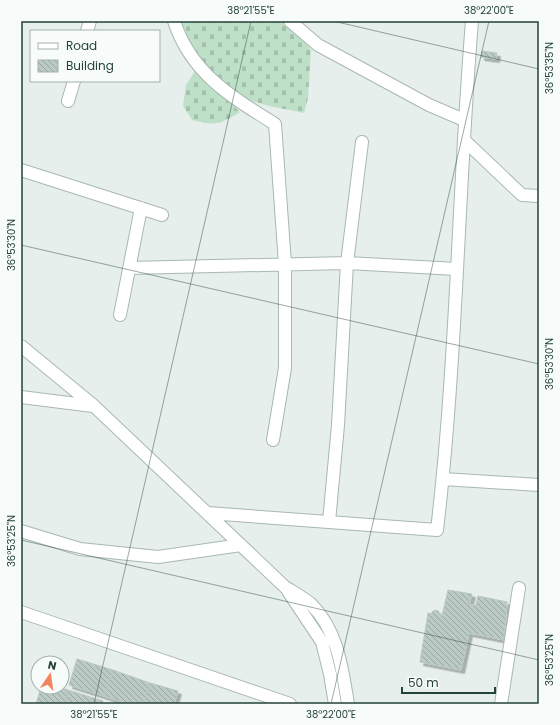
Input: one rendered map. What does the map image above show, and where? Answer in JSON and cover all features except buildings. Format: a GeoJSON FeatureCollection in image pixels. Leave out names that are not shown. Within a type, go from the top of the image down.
{"type":"FeatureCollection","features":[{"type":"Feature","properties":{"kind":"street"},"geometry":{"type":"LineString","coordinates":[[174,21],[180,40],[197,65],[230,95],[274,124],[284,264],[285,368],[273,440]]}},
{"type":"Feature","properties":{"kind":"street"},"geometry":{"type":"LineString","coordinates":[[208,513],[437,530],[443,479],[457,269],[464,120],[472,21]]}},
{"type":"Feature","properties":{"kind":"street"},"geometry":{"type":"LineString","coordinates":[[296,23],[318,45],[429,105],[464,120]]}},
{"type":"Feature","properties":{"kind":"street"},"geometry":{"type":"LineString","coordinates":[[68,102],[74,82]]}},
{"type":"Feature","properties":{"kind":"street"},"geometry":{"type":"LineString","coordinates":[[464,140],[522,195],[539,196]]}},
{"type":"Feature","properties":{"kind":"street"},"geometry":{"type":"LineString","coordinates":[[329,522],[338,425],[347,263],[362,142]]}},
{"type":"Feature","properties":{"kind":"street"},"geometry":{"type":"LineString","coordinates":[[21,170],[162,214]]}},
{"type":"Feature","properties":{"kind":"street"},"geometry":{"type":"LineString","coordinates":[[120,315],[141,208]]}},
{"type":"Feature","properties":{"kind":"street"},"geometry":{"type":"LineString","coordinates":[[129,268],[347,263],[457,269]]}},
{"type":"Feature","properties":{"kind":"street"},"geometry":{"type":"LineString","coordinates":[[21,346],[94,406],[285,587],[311,604],[334,636],[343,672],[348,704]]}},
{"type":"Feature","properties":{"kind":"street"},"geometry":{"type":"LineString","coordinates":[[21,397],[94,406]]}},
{"type":"Feature","properties":{"kind":"street"},"geometry":{"type":"LineString","coordinates":[[443,479],[539,485]]}},
{"type":"Feature","properties":{"kind":"street"},"geometry":{"type":"LineString","coordinates":[[21,531],[80,549],[158,557],[241,545]]}},
{"type":"Feature","properties":{"kind":"street"},"geometry":{"type":"LineString","coordinates":[[285,587],[322,642],[330,674],[335,704]]}},
{"type":"Feature","properties":{"kind":"street"},"geometry":{"type":"LineString","coordinates":[[501,704],[519,588]]}},
{"type":"Feature","properties":{"kind":"street"},"geometry":{"type":"LineString","coordinates":[[21,612],[290,704]]}},
{"type":"Feature","properties":{"kind":"green space"},"geometry":{"type":"Polygon","coordinates":[[[184,21],[282,21],[302,38],[311,50],[308,98],[304,113],[250,100],[230,89],[212,73],[183,37],[186,31],[181,24],[184,21]]]}},
{"type":"Feature","properties":{"kind":"green space"},"geometry":{"type":"Polygon","coordinates":[[[195,71],[240,112],[227,120],[212,124],[192,120],[183,106],[186,85],[195,71]]]}}]}
